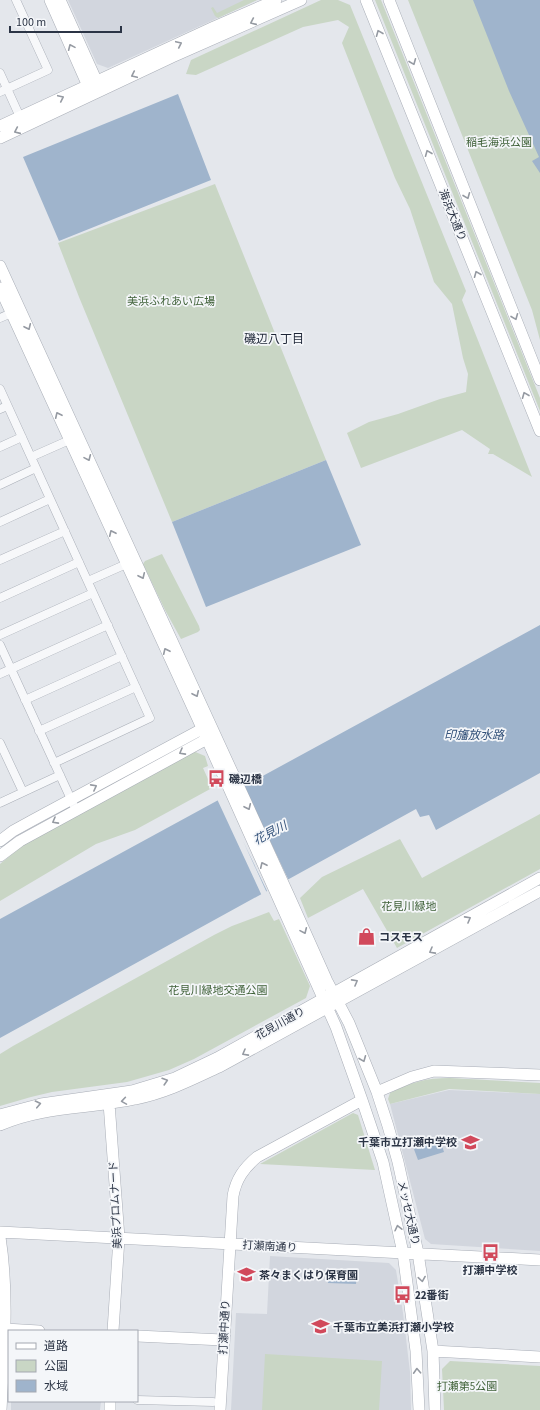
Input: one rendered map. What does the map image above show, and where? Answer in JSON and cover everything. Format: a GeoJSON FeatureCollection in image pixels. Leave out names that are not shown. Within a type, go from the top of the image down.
{"type":"FeatureCollection","features":[{"type":"Feature","properties":{"kind":"street"},"geometry":{"type":"LineString","coordinates":[[4,90],[48,70],[16,0]]}},
{"type":"Feature","properties":{"kind":"street"},"geometry":{"type":"LineString","coordinates":[[50,0],[94,87]]}},
{"type":"Feature","properties":{"kind":"street"},"geometry":{"type":"LineString","coordinates":[[60,0],[94,87]]}},
{"type":"Feature","properties":{"kind":"street"},"geometry":{"type":"LineString","coordinates":[[0,126],[94,87],[274,5],[301,0]]}},
{"type":"Feature","properties":{"kind":"street","name":"海浜大通り"},"geometry":{"type":"LineString","coordinates":[[366,0],[540,431]]}},
{"type":"Feature","properties":{"kind":"street","name":"海浜大通り"},"geometry":{"type":"LineString","coordinates":[[389,0],[540,380]]}},
{"type":"Feature","properties":{"kind":"street"},"geometry":{"type":"LineString","coordinates":[[0,73],[4,90],[20,117]]}},
{"type":"Feature","properties":{"kind":"street"},"geometry":{"type":"LineString","coordinates":[[0,138],[94,87]]}},
{"type":"Feature","properties":{"kind":"street"},"geometry":{"type":"LineString","coordinates":[[0,266],[16,311],[284,898]]}},
{"type":"Feature","properties":{"kind":"street"},"geometry":{"type":"LineString","coordinates":[[0,288],[16,311]]}},
{"type":"Feature","properties":{"kind":"street"},"geometry":{"type":"LineString","coordinates":[[0,318],[16,311]]}},
{"type":"Feature","properties":{"kind":"street"},"geometry":{"type":"LineString","coordinates":[[0,389],[4,407],[22,437],[150,718],[54,763]]}},
{"type":"Feature","properties":{"kind":"street"},"geometry":{"type":"LineString","coordinates":[[0,447],[22,437]]}},
{"type":"Feature","properties":{"kind":"street"},"geometry":{"type":"LineString","coordinates":[[31,457],[74,438]]}},
{"type":"Feature","properties":{"kind":"street"},"geometry":{"type":"LineString","coordinates":[[0,484],[36,468]]}},
{"type":"Feature","properties":{"kind":"street"},"geometry":{"type":"LineString","coordinates":[[0,522],[50,499]]}},
{"type":"Feature","properties":{"kind":"street"},"geometry":{"type":"LineString","coordinates":[[0,560],[64,531]]}},
{"type":"Feature","properties":{"kind":"street"},"geometry":{"type":"LineString","coordinates":[[0,598],[79,562]]}},
{"type":"Feature","properties":{"kind":"street"},"geometry":{"type":"LineString","coordinates":[[88,581],[130,562]]}},
{"type":"Feature","properties":{"kind":"street"},"geometry":{"type":"LineString","coordinates":[[0,636],[93,593]]}},
{"type":"Feature","properties":{"kind":"street"},"geometry":{"type":"LineString","coordinates":[[0,674],[108,624]]}},
{"type":"Feature","properties":{"kind":"street"},"geometry":{"type":"LineString","coordinates":[[0,645],[76,810]]}},
{"type":"Feature","properties":{"kind":"street"},"geometry":{"type":"LineString","coordinates":[[25,700],[122,656]]}},
{"type":"Feature","properties":{"kind":"street"},"geometry":{"type":"LineString","coordinates":[[39,731],[136,687]]}},
{"type":"Feature","properties":{"kind":"street"},"geometry":{"type":"LineString","coordinates":[[1,848],[13,831],[71,800],[207,732]]}},
{"type":"Feature","properties":{"kind":"street"},"geometry":{"type":"LineString","coordinates":[[1,848],[20,841],[76,810],[207,732]]}},
{"type":"Feature","properties":{"kind":"street"},"geometry":{"type":"LineString","coordinates":[[0,743],[23,792]]}},
{"type":"Feature","properties":{"kind":"street"},"geometry":{"type":"LineString","coordinates":[[0,803],[60,775]]}},
{"type":"Feature","properties":{"kind":"street","name":"花見川通り"},"geometry":{"type":"LineString","coordinates":[[0,1125],[19,1118],[43,1112],[109,1104],[136,1099],[179,1086],[221,1066],[540,878]]}},
{"type":"Feature","properties":{"kind":"street","name":"花見川通り"},"geometry":{"type":"LineString","coordinates":[[335,998],[540,891]]}},
{"type":"Feature","properties":{"kind":"street","name":"メッセ大通り"},"geometry":{"type":"LineString","coordinates":[[284,898],[349,1023],[377,1092],[388,1126],[398,1162],[418,1253],[433,1351],[435,1410]]}},
{"type":"Feature","properties":{"kind":"street","name":"メッセ大通り"},"geometry":{"type":"LineString","coordinates":[[284,898],[325,1004],[336,1027],[383,1162],[404,1253],[416,1352],[419,1410]]}},
{"type":"Feature","properties":{"kind":"street","name":"花見川通り"},"geometry":{"type":"LineString","coordinates":[[0,1115],[41,1104],[132,1091],[175,1078],[325,1004]]}},
{"type":"Feature","properties":{"kind":"street"},"geometry":{"type":"LineString","coordinates":[[377,1092],[412,1076],[434,1071],[540,1075]]}},
{"type":"Feature","properties":{"kind":"street","name":"打瀬中通り"},"geometry":{"type":"LineString","coordinates":[[216,1406],[223,1340],[233,1196],[239,1177],[247,1166],[257,1157],[362,1100]]}},
{"type":"Feature","properties":{"kind":"street","name":"美浜プロムナード"},"geometry":{"type":"LineString","coordinates":[[109,1104],[119,1238],[114,1330]]}},
{"type":"Feature","properties":{"kind":"street","name":"打瀬南通り"},"geometry":{"type":"LineString","coordinates":[[0,1232],[540,1260]]}},
{"type":"Feature","properties":{"kind":"street"},"geometry":{"type":"LineString","coordinates":[[0,1237],[4,1273],[5,1329],[0,1410]]}},
{"type":"Feature","properties":{"kind":"street"},"geometry":{"type":"LineString","coordinates":[[5,1329],[22,1330]]}},
{"type":"Feature","properties":{"kind":"street"},"geometry":{"type":"LineString","coordinates":[[138,1336],[223,1340]]}},
{"type":"Feature","properties":{"kind":"street"},"geometry":{"type":"LineString","coordinates":[[433,1351],[540,1357]]}},
{"type":"Feature","properties":{"kind":"street"},"geometry":{"type":"LineString","coordinates":[[138,1400],[216,1406]]}},
{"type":"Feature","properties":{"kind":"shaded area"},"geometry":{"type":"Polygon","coordinates":[[[68,0],[257,0],[108,68],[97,64],[68,0]]]}},
{"type":"Feature","properties":{"kind":"shaded area","name":"千葉市立打瀬中学校"},"geometry":{"type":"Polygon","coordinates":[[[449,1090],[540,1094],[540,1251],[431,1244],[425,1239],[390,1104],[449,1090]]]}},
{"type":"Feature","properties":{"kind":"shaded area","name":"千葉市立美浜打瀬小学校"},"geometry":{"type":"Polygon","coordinates":[[[270,1256],[389,1263],[396,1270],[410,1372],[411,1410],[231,1410],[236,1313],[267,1314],[270,1256]]]}},
{"type":"Feature","properties":{"kind":"shaded area"},"geometry":{"type":"Polygon","coordinates":[[[11,1402],[101,1402],[100,1410],[11,1410],[11,1402]]]}},
{"type":"Feature","properties":{"kind":"green space"},"geometry":{"type":"Polygon","coordinates":[[[244,0],[257,0],[218,18],[215,16],[211,8],[213,7],[217,13],[244,0]]]}},
{"type":"Feature","properties":{"kind":"green space"},"geometry":{"type":"Polygon","coordinates":[[[321,0],[338,0],[350,5],[466,291],[462,300],[532,477],[493,454],[488,454],[490,449],[462,430],[361,468],[347,433],[369,422],[466,392],[468,374],[463,358],[452,304],[434,282],[410,209],[395,178],[342,43],[349,27],[338,20],[303,27],[196,75],[186,74],[191,60],[321,0]]]}},
{"type":"Feature","properties":{"kind":"green space"},"geometry":{"type":"Polygon","coordinates":[[[375,0],[381,0],[540,398],[540,411],[375,0]]]}},
{"type":"Feature","properties":{"kind":"green space","name":"稲毛海浜公園"},"geometry":{"type":"Polygon","coordinates":[[[408,0],[525,0],[540,41],[540,340],[532,310],[408,0]]]}},
{"type":"Feature","properties":{"kind":"green space","name":"美浜ふれあい広場"},"geometry":{"type":"Polygon","coordinates":[[[215,184],[326,460],[172,522],[58,243],[215,184]]]}},
{"type":"Feature","properties":{"kind":"green space"},"geometry":{"type":"Polygon","coordinates":[[[162,554],[200,630],[181,639],[143,564],[145,561],[162,554]]]}},
{"type":"Feature","properties":{"kind":"green space"},"geometry":{"type":"Polygon","coordinates":[[[193,751],[205,756],[208,766],[203,768],[212,788],[135,830],[96,844],[0,901],[0,864],[23,845],[193,751]]]}},
{"type":"Feature","properties":{"kind":"green space","name":"花見川緑地"},"geometry":{"type":"Polygon","coordinates":[[[540,814],[540,869],[397,948],[363,889],[308,918],[300,898],[322,877],[400,839],[422,878],[540,814]]]}},
{"type":"Feature","properties":{"kind":"green space","name":"花見川緑地交通公園"},"geometry":{"type":"Polygon","coordinates":[[[269,912],[274,921],[279,919],[310,986],[306,998],[194,1059],[169,1070],[127,1082],[52,1092],[0,1106],[0,1054],[214,935],[232,926],[269,912]]]}},
{"type":"Feature","properties":{"kind":"green space"},"geometry":{"type":"Polygon","coordinates":[[[450,1078],[540,1083],[540,1094],[449,1089],[390,1104],[388,1099],[390,1093],[412,1083],[433,1079],[450,1078]]]}},
{"type":"Feature","properties":{"kind":"green space"},"geometry":{"type":"Polygon","coordinates":[[[353,1113],[358,1115],[375,1170],[260,1164],[353,1113]]]}},
{"type":"Feature","properties":{"kind":"green space"},"geometry":{"type":"Polygon","coordinates":[[[265,1354],[382,1361],[379,1410],[262,1410],[265,1354]]]}},
{"type":"Feature","properties":{"kind":"green space","name":"打瀬第5公園"},"geometry":{"type":"Polygon","coordinates":[[[450,1361],[540,1366],[540,1410],[444,1410],[442,1369],[450,1361]]]}},
{"type":"Feature","properties":{"kind":"water"},"geometry":{"type":"Polygon","coordinates":[[[473,0],[540,0],[540,173],[532,161],[539,157],[509,91],[473,0]]]}},
{"type":"Feature","properties":{"kind":"water"},"geometry":{"type":"Polygon","coordinates":[[[178,94],[211,180],[59,241],[23,157],[178,94]]]}},
{"type":"Feature","properties":{"kind":"water"},"geometry":{"type":"Polygon","coordinates":[[[326,460],[361,545],[206,607],[172,522],[326,460]]]}},
{"type":"Feature","properties":{"kind":"water","name":"印旛放水路"},"geometry":{"type":"Polygon","coordinates":[[[540,625],[540,773],[436,830],[429,815],[420,817],[416,809],[0,1038],[0,919],[540,625]]]}},
{"type":"Feature","properties":{"kind":"water"},"geometry":{"type":"Polygon","coordinates":[[[439,1136],[444,1152],[418,1160],[412,1144],[439,1136]]]}},
{"type":"Feature","properties":{"kind":"water"},"geometry":{"type":"Polygon","coordinates":[[[329,1269],[357,1270],[356,1284],[328,1283],[329,1269]]]}},
{"type":"Feature","properties":{"kind":"pier","name":"磯辺橋"},"geometry":{"type":"Polygon","coordinates":[[[243,784],[289,881],[268,893],[243,841],[267,893],[262,896],[217,799],[243,784]]]}},
{"type":"Feature","properties":{"kind":"place","name":"磯辺橋"},"geometry":{"type":"Point","coordinates":[216,779]}},
{"type":"Feature","properties":{"kind":"place","name":"コスモス"},"geometry":{"type":"Point","coordinates":[366,937]}},
{"type":"Feature","properties":{"kind":"place","name":"千葉市立打瀬中学校"},"geometry":{"type":"Point","coordinates":[470,1142]}},
{"type":"Feature","properties":{"kind":"place","name":"打瀬中学校"},"geometry":{"type":"Point","coordinates":[490,1252]}},
{"type":"Feature","properties":{"kind":"place","name":"茶々まくはり保育園"},"geometry":{"type":"Point","coordinates":[246,1275]}},
{"type":"Feature","properties":{"kind":"place","name":"22番街"},"geometry":{"type":"Point","coordinates":[402,1295]}},
{"type":"Feature","properties":{"kind":"place","name":"千葉市立美浜打瀬小学校"},"geometry":{"type":"Point","coordinates":[320,1327]}},
{"type":"Feature","properties":{"kind":"district","name":"磯辺八丁目"},"geometry":{"type":"Point","coordinates":[274,339]}},
{"type":"Feature","properties":{"kind":"water label","name":"花見川"},"geometry":{"type":"Point","coordinates":[270,833]}}]}
